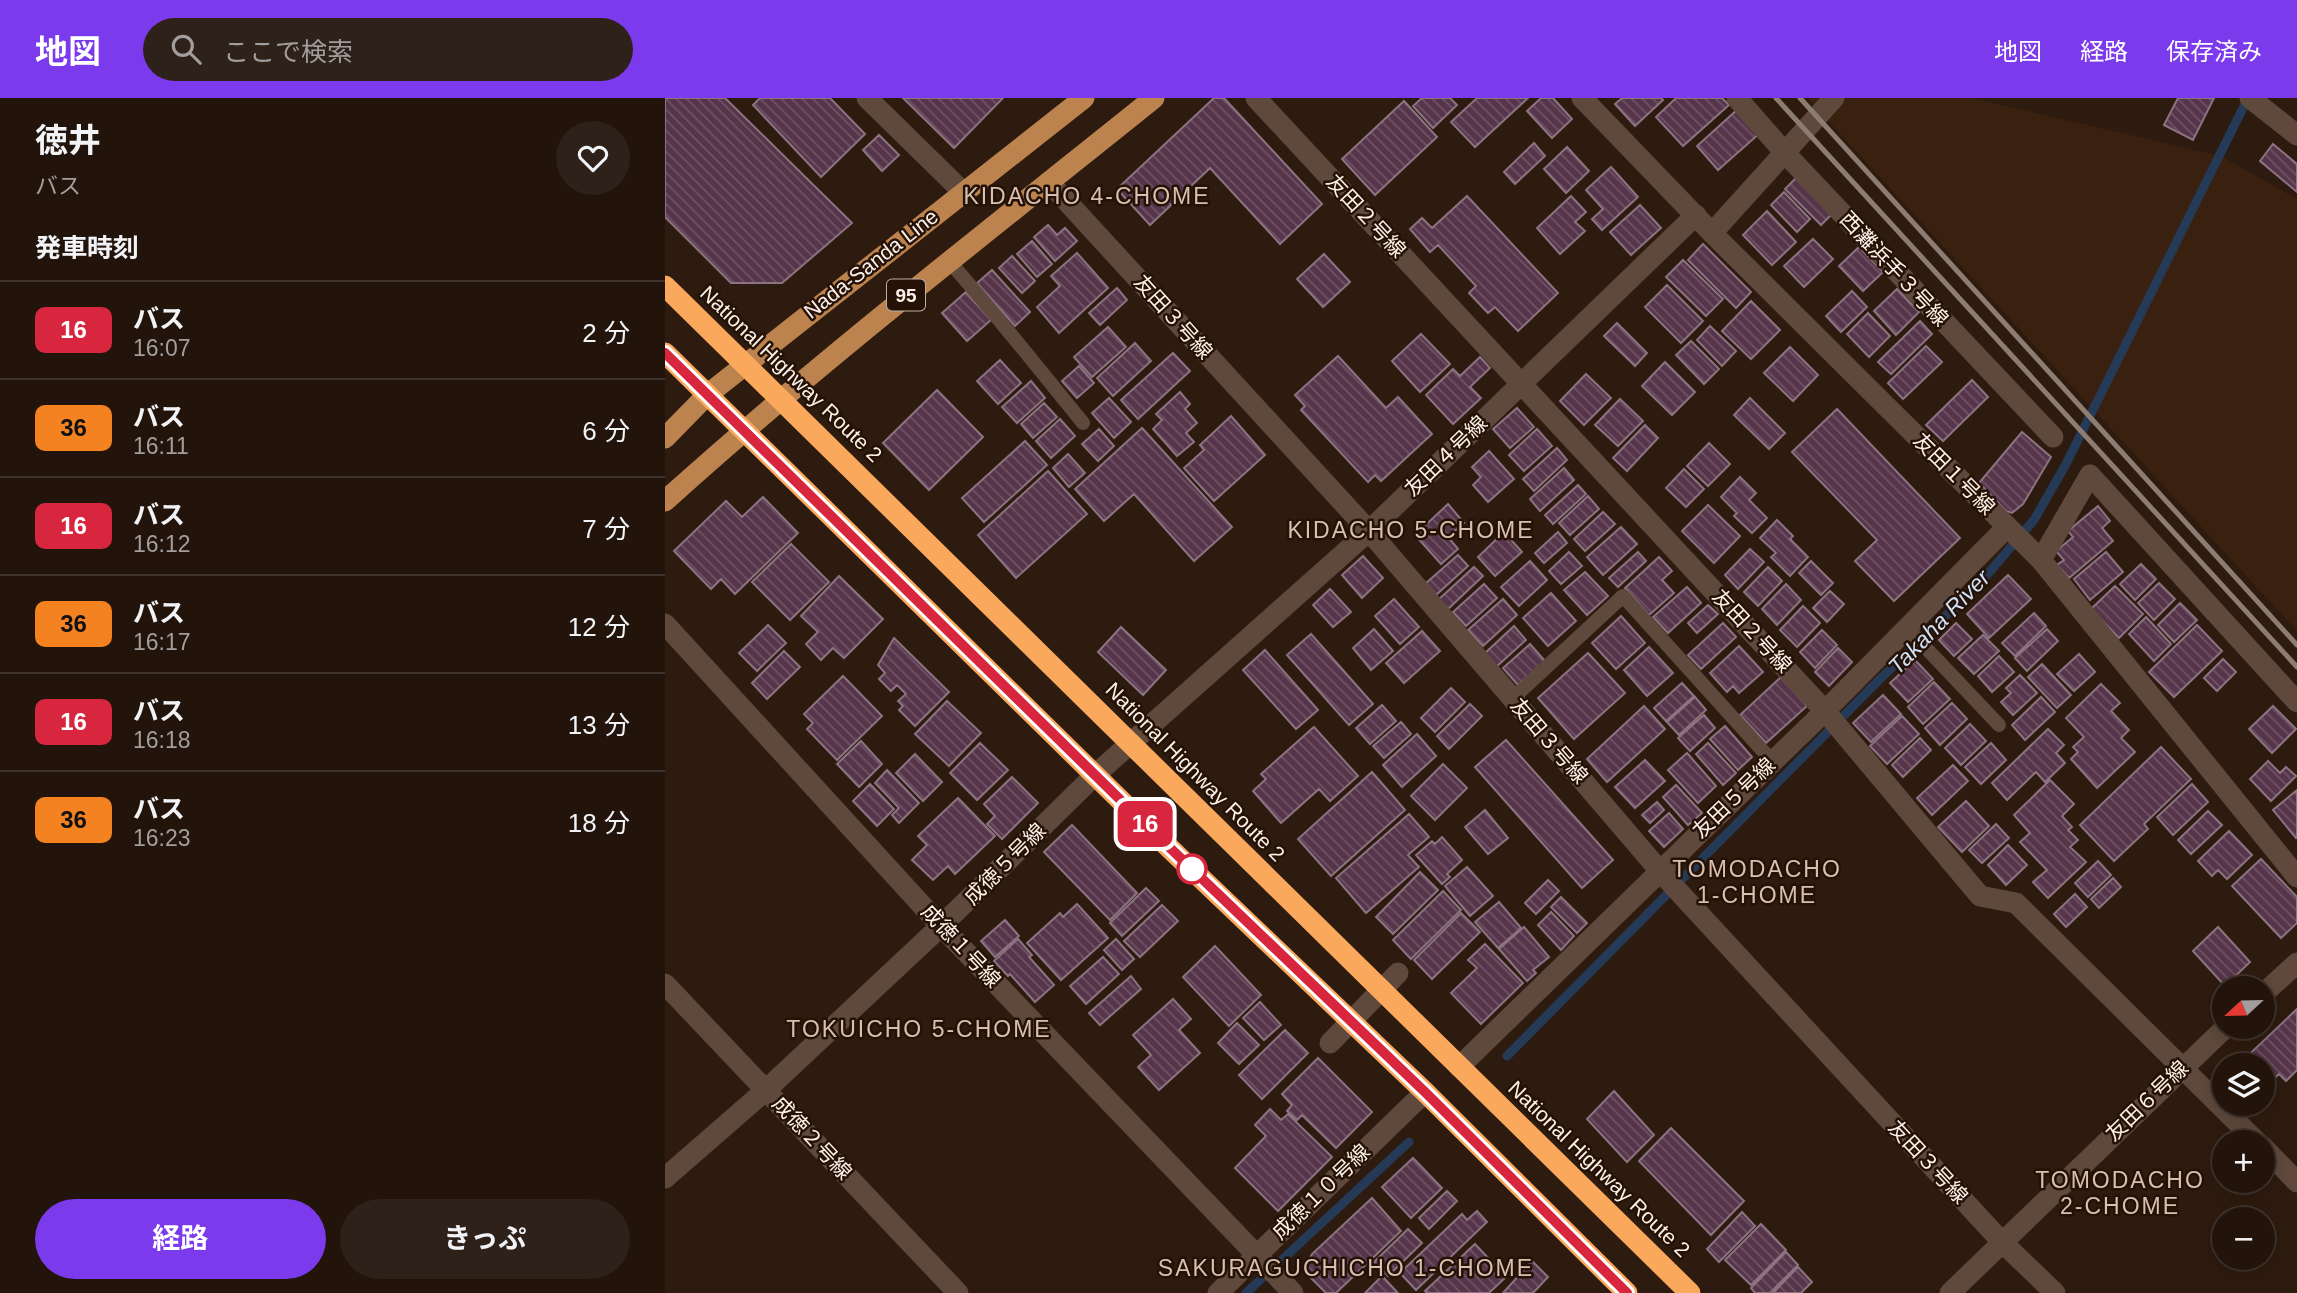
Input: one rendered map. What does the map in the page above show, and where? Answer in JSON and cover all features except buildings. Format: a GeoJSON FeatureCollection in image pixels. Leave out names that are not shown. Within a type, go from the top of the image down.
{"type":"FeatureCollection","features":[{"type":"Feature","properties":{"kind":"highway","name":"National Highway Route 2"},"geometry":{"type":"LineString","coordinates":[[665,286],[1691,1293]]}},
{"type":"Feature","properties":{"kind":"highway"},"geometry":{"type":"LineString","coordinates":[[665,353],[1095,775],[1425,1092],[1627,1293]]}},
{"type":"Feature","properties":{"kind":"main road","name":"Nada-Sanda Line"},"geometry":{"type":"LineString","coordinates":[[665,438],[706,395],[1084,98]]}},
{"type":"Feature","properties":{"kind":"main road","name":"95"},"geometry":{"type":"LineString","coordinates":[[665,500],[743,430],[949,260],[1154,98]]}},
{"type":"Feature","properties":{"kind":"street"},"geometry":{"type":"LineString","coordinates":[[867,98],[963,192]]}},
{"type":"Feature","properties":{"kind":"street","name":"友田２号線"},"geometry":{"type":"LineString","coordinates":[[1256,98],[1827,714],[1980,896],[2016,903],[2245,1130]]}},
{"type":"Feature","properties":{"kind":"street","name":"友田１号線"},"geometry":{"type":"LineString","coordinates":[[1582,98],[1712,233],[2037,556],[2297,877]]}},
{"type":"Feature","properties":{"kind":"street","name":"西灘浜手３号線"},"geometry":{"type":"LineString","coordinates":[[1737,98],[1785,153],[2053,438]]}},
{"type":"Feature","properties":{"kind":"street"},"geometry":{"type":"LineString","coordinates":[[1712,233],[1833,98]]}},
{"type":"Feature","properties":{"kind":"street"},"geometry":{"type":"LineString","coordinates":[[2254,101],[2297,135]]}},
{"type":"Feature","properties":{"kind":"street","name":"友田３号線"},"geometry":{"type":"LineString","coordinates":[[1049,183],[1369,531],[1683,897],[2003,1242],[2055,1293]]}},
{"type":"Feature","properties":{"kind":"street","name":"友田４号線"},"geometry":{"type":"LineString","coordinates":[[1095,775],[1369,531],[1696,215]]}},
{"type":"Feature","properties":{"kind":"street"},"geometry":{"type":"LineString","coordinates":[[2037,556],[2091,475],[2297,702]]}},
{"type":"Feature","properties":{"kind":"street","name":"友田５号線"},"geometry":{"type":"LineString","coordinates":[[1459,1067],[1663,874],[1772,761],[1827,714],[2010,530]]}},
{"type":"Feature","properties":{"kind":"street","name":"成徳１号線"},"geometry":{"type":"LineString","coordinates":[[665,624],[941,926],[1289,1289]]}},
{"type":"Feature","properties":{"kind":"street","name":"成徳５号線"},"geometry":{"type":"LineString","coordinates":[[665,1178],[766,1090],[941,926],[1095,775]]}},
{"type":"Feature","properties":{"kind":"street"},"geometry":{"type":"LineString","coordinates":[[2275,983],[2297,962]]}},
{"type":"Feature","properties":{"kind":"street"},"geometry":{"type":"LineString","coordinates":[[1330,1043],[1398,973]]}},
{"type":"Feature","properties":{"kind":"street","name":"成徳２号線"},"geometry":{"type":"LineString","coordinates":[[665,984],[958,1293]]}},
{"type":"Feature","properties":{"kind":"street","name":"友田６号線"},"geometry":{"type":"LineString","coordinates":[[1949,1293],[2212,1040]]}},
{"type":"Feature","properties":{"kind":"street","name":"成徳１０号線"},"geometry":{"type":"LineString","coordinates":[[1218,1293],[1259,1259],[1425,1092]]}},
{"type":"Feature","properties":{"kind":"street"},"geometry":{"type":"LineString","coordinates":[[2275,1159],[2297,1182]]}},
{"type":"Feature","properties":{"kind":"lane"},"geometry":{"type":"LineString","coordinates":[[949,260],[1012,333],[1083,423]]}},
{"type":"Feature","properties":{"kind":"lane"},"geometry":{"type":"LineString","coordinates":[[1513,699],[1623,596],[1772,761]]}},
{"type":"Feature","properties":{"kind":"lane"},"geometry":{"type":"LineString","coordinates":[[1911,632],[1999,725]]}},
{"type":"Feature","properties":{"kind":"shaded area"},"geometry":{"type":"Polygon","coordinates":[[[1807,98],[1971,98],[2221,156],[2297,199],[2297,631],[1807,98]]]}},
{"type":"Feature","properties":{"kind":"waterway","name":"Takaha River"},"geometry":{"type":"LineString","coordinates":[[1507,1056],[1880,679],[1980,583],[2034,520],[2066,464],[2248,98]]}},
{"type":"Feature","properties":{"kind":"waterway","name":"Takaha River"},"geometry":{"type":"LineString","coordinates":[[1246,1293],[1409,1142]]}},
{"type":"Feature","properties":{"kind":"railway"},"geometry":{"type":"LineString","coordinates":[[1776,98],[2297,667]]}},
{"type":"Feature","properties":{"kind":"railway"},"geometry":{"type":"LineString","coordinates":[[1800,98],[2297,645]]}},
{"type":"Feature","properties":{"kind":"bus line","name":"16"},"geometry":{"type":"LineString","coordinates":[[665,353],[1145,824],[1425,1092],[1627,1293]]}},
{"type":"Feature","properties":{"kind":"district","name":"KIDACHO 4-CHOME"},"geometry":{"type":"Point","coordinates":[1087,196]}},
{"type":"Feature","properties":{"kind":"district","name":"KIDACHO 5-CHOME"},"geometry":{"type":"Point","coordinates":[1411,530]}},
{"type":"Feature","properties":{"kind":"district","name":"TOMODACHO 1-CHOME"},"geometry":{"type":"Point","coordinates":[1757,882]}},
{"type":"Feature","properties":{"kind":"district","name":"TOKUICHO 5-CHOME"},"geometry":{"type":"Point","coordinates":[919,1029]}},
{"type":"Feature","properties":{"kind":"district","name":"TOMODACHO 2-CHOME"},"geometry":{"type":"Point","coordinates":[2120,1193]}},
{"type":"Feature","properties":{"kind":"district","name":"SAKURAGUCHICHO 1-CHOME"},"geometry":{"type":"Point","coordinates":[1346,1268]}}]}
